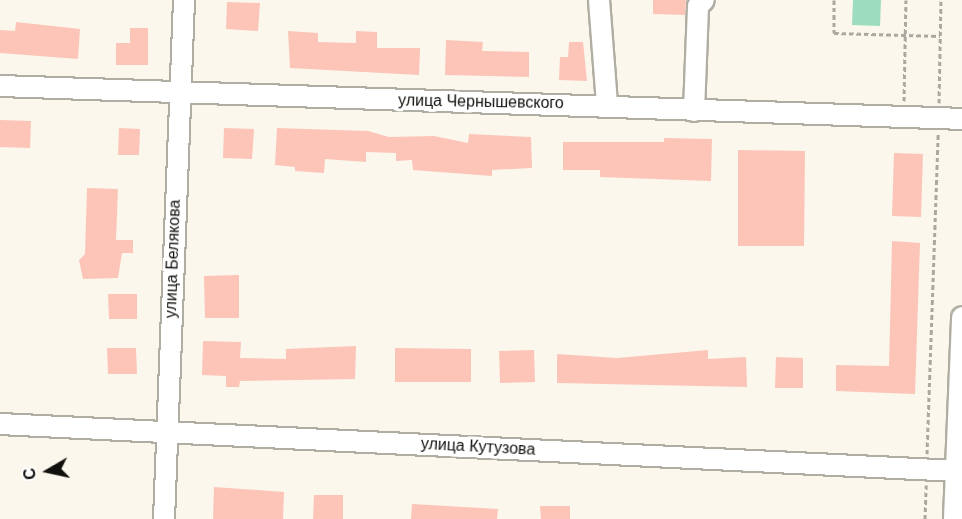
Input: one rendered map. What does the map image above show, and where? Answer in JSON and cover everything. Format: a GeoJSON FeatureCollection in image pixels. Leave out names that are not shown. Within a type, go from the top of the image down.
{"type":"FeatureCollection","features":[{"type":"Feature","properties":{"kind":"street","name":"улица Белякова"},"geometry":{"type":"LineString","coordinates":[[164,519],[184,0]]}},
{"type":"Feature","properties":{"kind":"street"},"geometry":{"type":"LineString","coordinates":[[599,0],[607,105]]}},
{"type":"Feature","properties":{"kind":"street"},"geometry":{"type":"LineString","coordinates":[[694,111],[698,6],[704,0]]}},
{"type":"Feature","properties":{"kind":"street","name":"улица Чернышевского"},"geometry":{"type":"LineString","coordinates":[[0,86],[179,94],[607,105],[694,111],[962,119]]}},
{"type":"Feature","properties":{"kind":"street"},"geometry":{"type":"LineString","coordinates":[[957,518],[956,471],[962,317]]}},
{"type":"Feature","properties":{"kind":"street","name":"улица Кутузова"},"geometry":{"type":"LineString","coordinates":[[0,424],[167,430],[956,471]]}},
{"type":"Feature","properties":{"kind":"path"},"geometry":{"type":"LineString","coordinates":[[834,0],[834,33],[905,37],[940,36]]}},
{"type":"Feature","properties":{"kind":"path"},"geometry":{"type":"LineString","coordinates":[[904,117],[906,0]]}},
{"type":"Feature","properties":{"kind":"path"},"geometry":{"type":"LineString","coordinates":[[925,519],[941,0]]}},
{"type":"Feature","properties":{"kind":"green space"},"geometry":{"type":"Polygon","coordinates":[[[853,0],[881,0],[880,26],[852,25],[853,0]]]}},
{"type":"Feature","properties":{"kind":"building"},"geometry":{"type":"Polygon","coordinates":[[[653,0],[686,0],[685,15],[653,14],[653,0]]]}},
{"type":"Feature","properties":{"kind":"building"},"geometry":{"type":"Polygon","coordinates":[[[227,2],[260,3],[258,31],[226,29],[227,2]]]}},
{"type":"Feature","properties":{"kind":"building"},"geometry":{"type":"Polygon","coordinates":[[[16,22],[80,29],[78,59],[0,53],[0,30],[15,31],[16,22]]]}},
{"type":"Feature","properties":{"kind":"building"},"geometry":{"type":"Polygon","coordinates":[[[130,28],[148,28],[148,65],[116,65],[116,43],[130,43],[130,28]]]}},
{"type":"Feature","properties":{"kind":"building"},"geometry":{"type":"Polygon","coordinates":[[[288,31],[318,33],[318,42],[356,43],[356,31],[377,32],[377,48],[420,48],[419,75],[290,68],[288,31]]]}},
{"type":"Feature","properties":{"kind":"building"},"geometry":{"type":"Polygon","coordinates":[[[446,40],[483,42],[482,51],[529,52],[529,77],[445,75],[446,40]]]}},
{"type":"Feature","properties":{"kind":"building"},"geometry":{"type":"Polygon","coordinates":[[[569,42],[583,42],[587,81],[559,80],[560,57],[568,57],[569,42]]]}},
{"type":"Feature","properties":{"kind":"building"},"geometry":{"type":"Polygon","coordinates":[[[0,120],[31,121],[30,148],[0,147],[0,120]]]}},
{"type":"Feature","properties":{"kind":"building"},"geometry":{"type":"Polygon","coordinates":[[[119,128],[140,129],[139,155],[118,155],[119,128]]]}},
{"type":"Feature","properties":{"kind":"building"},"geometry":{"type":"Polygon","coordinates":[[[224,128],[254,129],[252,159],[223,158],[224,128]]]}},
{"type":"Feature","properties":{"kind":"building"},"geometry":{"type":"Polygon","coordinates":[[[277,128],[368,131],[389,137],[434,136],[468,143],[469,134],[531,137],[532,168],[492,170],[492,176],[413,170],[412,160],[396,161],[396,153],[366,152],[366,162],[325,159],[324,173],[295,171],[295,167],[275,165],[277,128]]]}},
{"type":"Feature","properties":{"kind":"building"},"geometry":{"type":"Polygon","coordinates":[[[664,138],[712,139],[711,181],[600,177],[600,170],[563,170],[563,142],[664,142],[664,138]]]}},
{"type":"Feature","properties":{"kind":"building"},"geometry":{"type":"Polygon","coordinates":[[[738,150],[805,151],[804,246],[738,246],[738,150]]]}},
{"type":"Feature","properties":{"kind":"building"},"geometry":{"type":"Polygon","coordinates":[[[894,153],[923,154],[921,217],[892,216],[894,153]]]}},
{"type":"Feature","properties":{"kind":"building"},"geometry":{"type":"Polygon","coordinates":[[[87,188],[118,189],[116,240],[133,240],[133,253],[122,253],[118,278],[83,279],[79,260],[85,254],[87,188]]]}},
{"type":"Feature","properties":{"kind":"building"},"geometry":{"type":"Polygon","coordinates":[[[892,241],[920,243],[915,394],[836,391],[836,365],[889,366],[892,241]]]}},
{"type":"Feature","properties":{"kind":"building"},"geometry":{"type":"Polygon","coordinates":[[[239,275],[239,318],[205,318],[204,276],[239,275]]]}},
{"type":"Feature","properties":{"kind":"building"},"geometry":{"type":"Polygon","coordinates":[[[108,294],[137,294],[137,319],[109,319],[108,294]]]}},
{"type":"Feature","properties":{"kind":"building"},"geometry":{"type":"Polygon","coordinates":[[[203,341],[241,342],[240,358],[286,359],[286,349],[356,346],[355,379],[240,381],[239,387],[226,387],[226,376],[202,375],[203,341]]]}},
{"type":"Feature","properties":{"kind":"building"},"geometry":{"type":"Polygon","coordinates":[[[107,348],[136,348],[137,374],[108,374],[107,348]]]}},
{"type":"Feature","properties":{"kind":"building"},"geometry":{"type":"Polygon","coordinates":[[[395,348],[471,349],[471,382],[395,382],[395,348]]]}},
{"type":"Feature","properties":{"kind":"building"},"geometry":{"type":"Polygon","coordinates":[[[534,350],[535,382],[500,383],[499,351],[534,350]]]}},
{"type":"Feature","properties":{"kind":"building"},"geometry":{"type":"Polygon","coordinates":[[[708,350],[708,359],[746,357],[747,387],[557,383],[557,354],[617,358],[708,350]]]}},
{"type":"Feature","properties":{"kind":"building"},"geometry":{"type":"Polygon","coordinates":[[[776,357],[803,358],[803,388],[775,388],[776,357]]]}},
{"type":"Feature","properties":{"kind":"building"},"geometry":{"type":"Polygon","coordinates":[[[214,487],[284,492],[283,519],[213,519],[214,487]]]}},
{"type":"Feature","properties":{"kind":"building"},"geometry":{"type":"Polygon","coordinates":[[[314,495],[343,495],[343,519],[313,519],[314,495]]]}},
{"type":"Feature","properties":{"kind":"building"},"geometry":{"type":"Polygon","coordinates":[[[412,504],[498,509],[497,519],[411,519],[412,504]]]}},
{"type":"Feature","properties":{"kind":"building"},"geometry":{"type":"Polygon","coordinates":[[[540,506],[570,506],[570,519],[541,519],[540,506]]]}}]}
